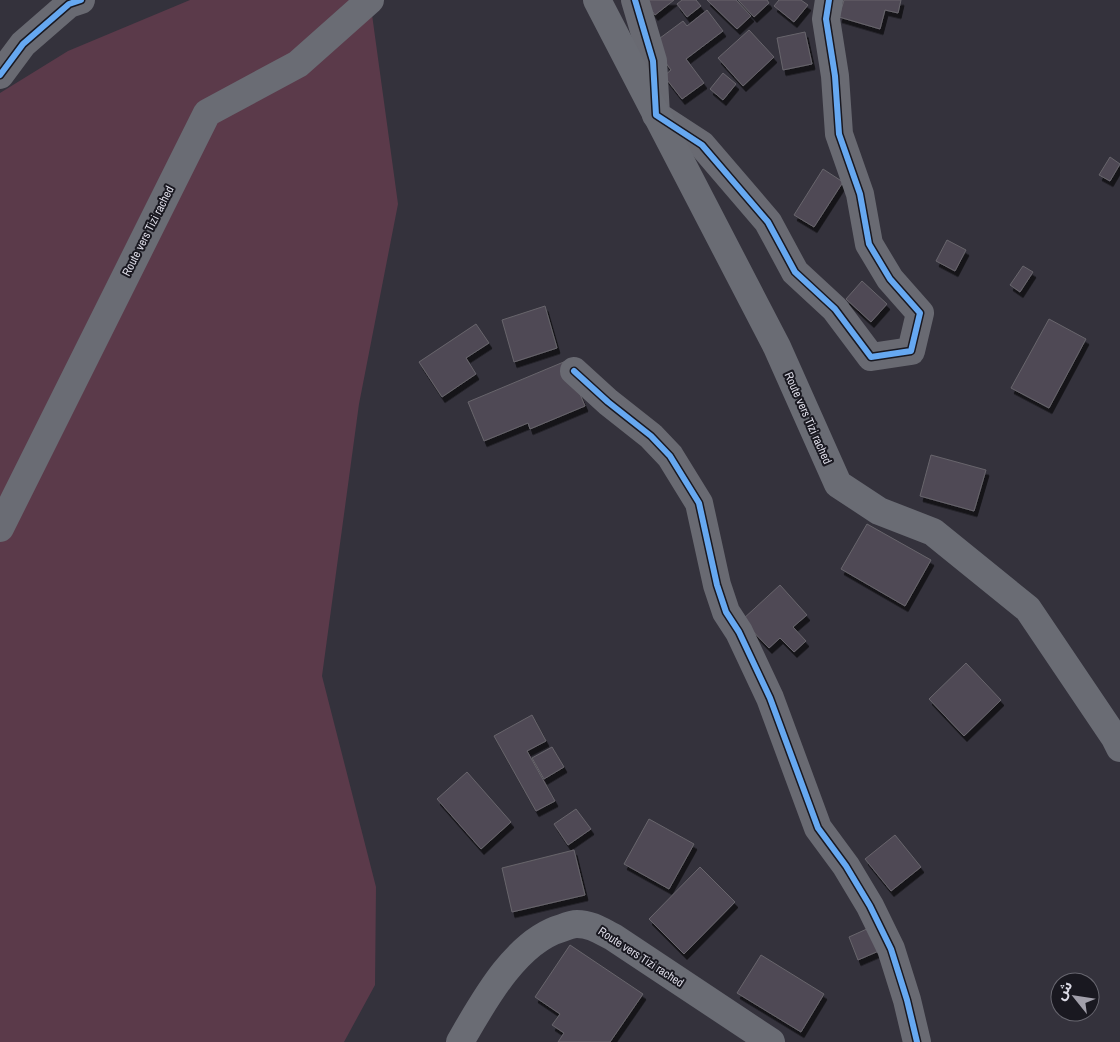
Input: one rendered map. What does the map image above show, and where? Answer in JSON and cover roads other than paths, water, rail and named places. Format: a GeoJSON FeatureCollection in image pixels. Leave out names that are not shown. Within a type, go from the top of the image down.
{"type":"FeatureCollection","features":[{"type":"Feature","properties":{"kind":"main road","name":"Route vers Tizi rached"},"geometry":{"type":"LineString","coordinates":[[0,528],[207,112],[298,64],[370,0]]}},
{"type":"Feature","properties":{"kind":"main road","name":"Route vers Tizi rached"},"geometry":{"type":"LineString","coordinates":[[597,0],[776,347],[838,484],[879,511],[933,532],[1028,609],[1120,748]]}},
{"type":"Feature","properties":{"kind":"main road","name":"Route vers Tizi rached"},"geometry":{"type":"LineString","coordinates":[[460,1042],[496,982],[531,943],[551,931],[576,924],[595,927],[613,937],[771,1042]]}},
{"type":"Feature","properties":{"kind":"street"},"geometry":{"type":"LineString","coordinates":[[0,74],[23,44],[69,4],[81,0]]}},
{"type":"Feature","properties":{"kind":"street"},"geometry":{"type":"LineString","coordinates":[[635,0],[653,61],[656,115],[702,145],[768,222],[795,272],[835,309],[871,357],[911,351],[920,313],[890,279],[869,244],[860,194],[839,134],[835,76],[826,19],[829,0]]}},
{"type":"Feature","properties":{"kind":"street"},"geometry":{"type":"LineString","coordinates":[[574,371],[608,402],[651,436],[670,456],[699,503],[717,585],[726,612],[740,632],[770,698],[818,828],[846,866],[870,906],[891,949],[918,1042]]}}]}
